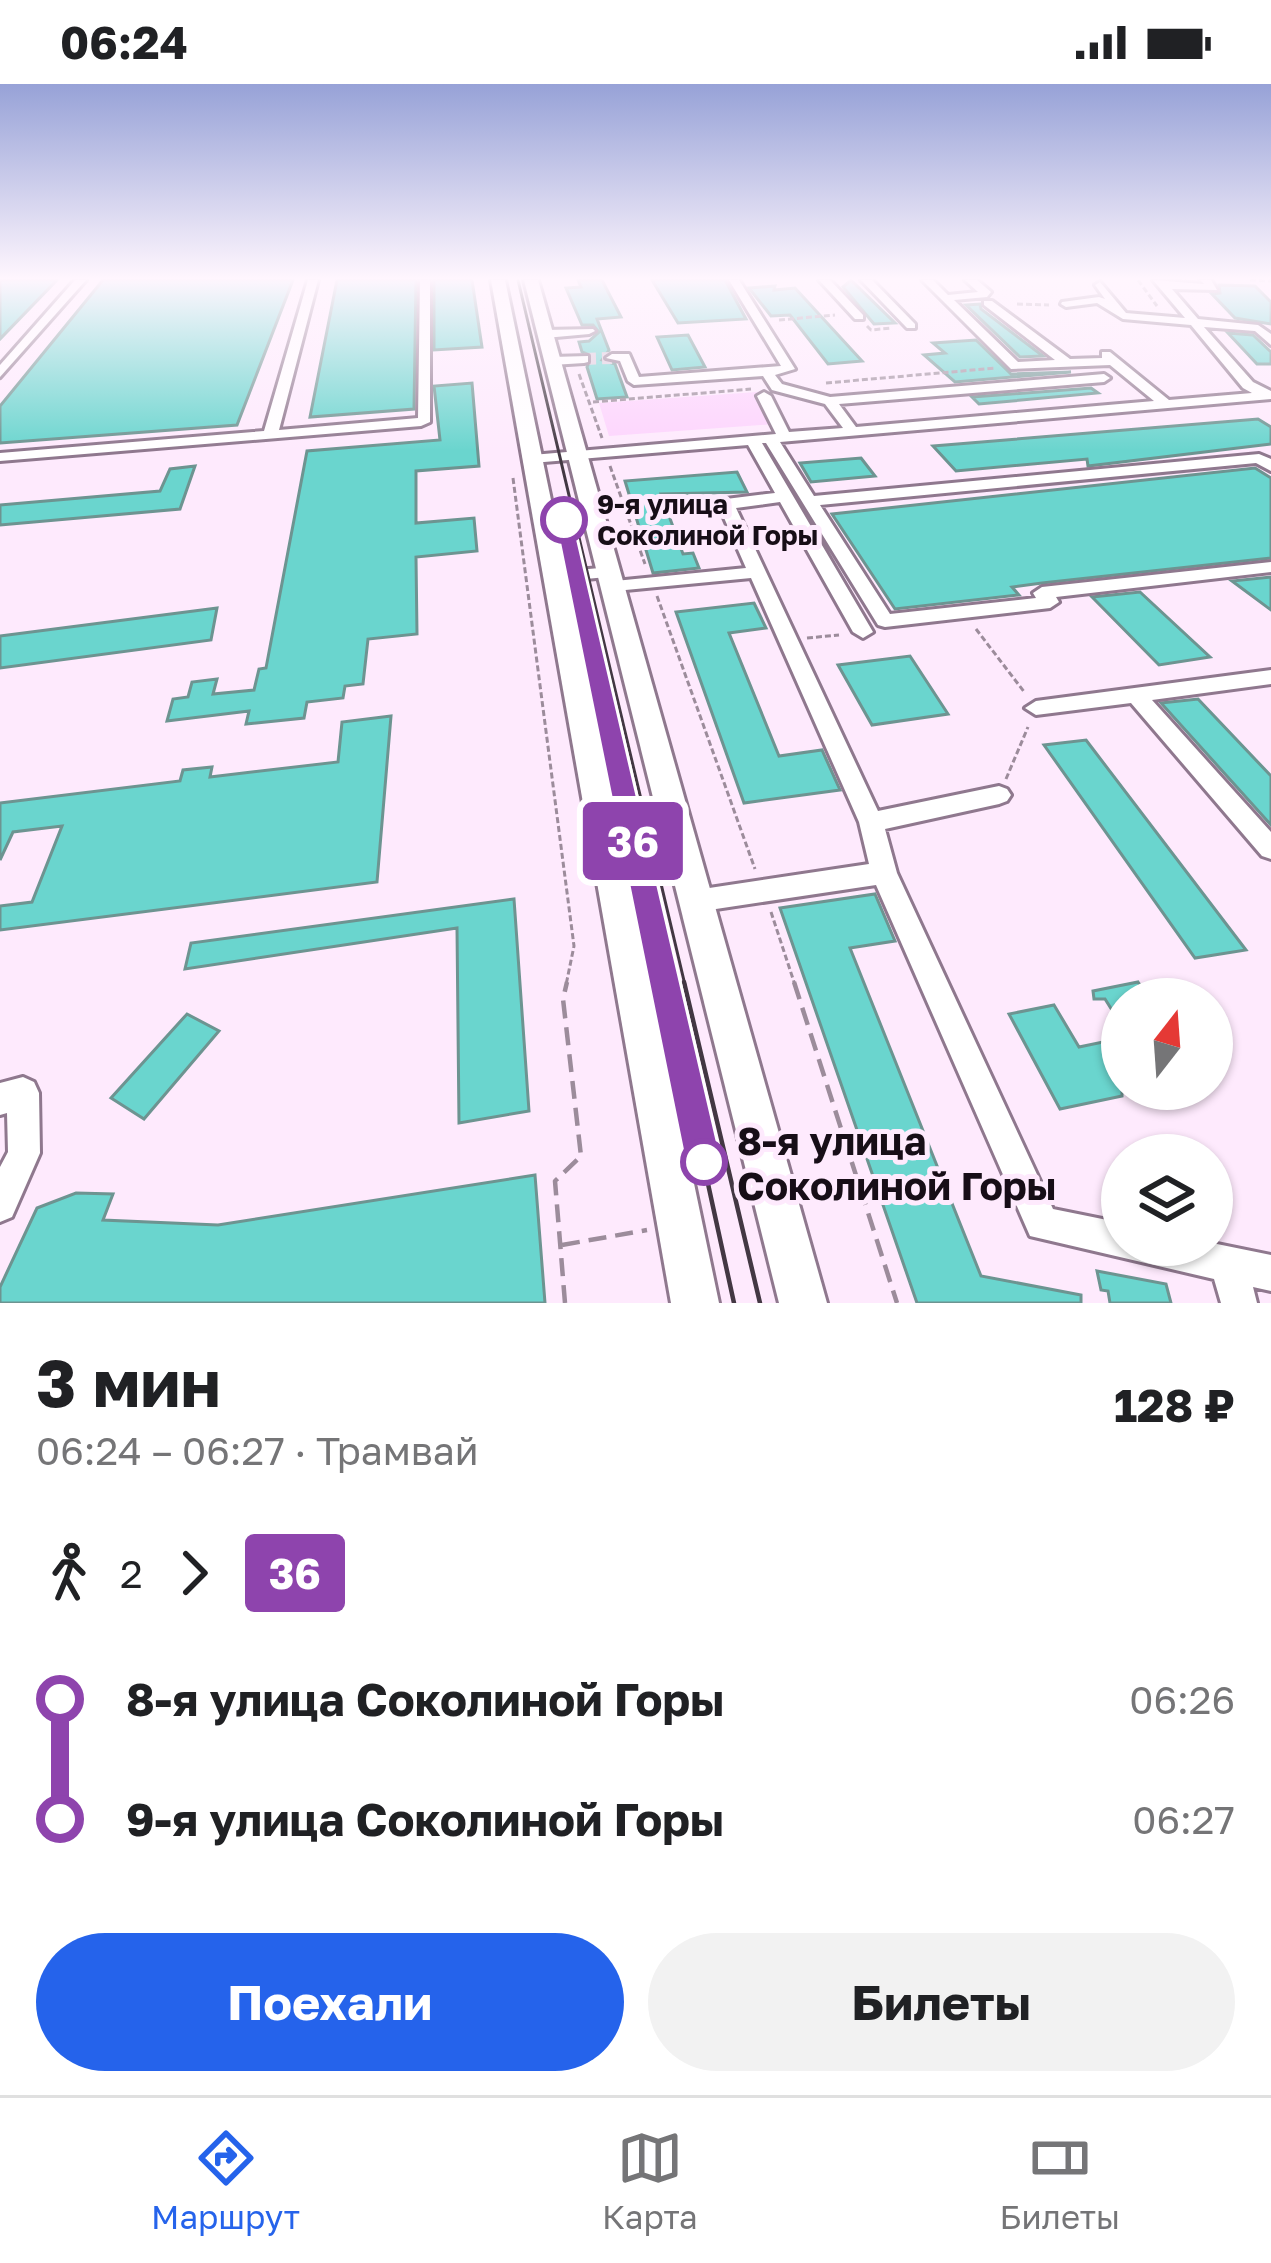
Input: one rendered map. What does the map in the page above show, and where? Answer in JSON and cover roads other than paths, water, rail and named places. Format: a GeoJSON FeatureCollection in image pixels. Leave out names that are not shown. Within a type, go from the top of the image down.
{"type":"FeatureCollection","features":[{"type":"Feature","properties":{"kind":"main road"},"geometry":{"type":"LineString","coordinates":[[506,337],[522,462],[555,577],[694,1303]]}},
{"type":"Feature","properties":{"kind":"main road"},"geometry":{"type":"LineString","coordinates":[[546,337],[802,1303]]}},
{"type":"Feature","properties":{"kind":"street"},"geometry":{"type":"LineString","coordinates":[[0,373],[31,337]]}},
{"type":"Feature","properties":{"kind":"street"},"geometry":{"type":"LineString","coordinates":[[270,436],[297,337]]}},
{"type":"Feature","properties":{"kind":"street"},"geometry":{"type":"LineString","coordinates":[[0,457],[412,425],[425,418],[424,337]]}},
{"type":"Feature","properties":{"kind":"street"},"geometry":{"type":"LineString","coordinates":[[644,352],[619,357],[634,381],[788,369],[767,337]]}},
{"type":"Feature","properties":{"kind":"street"},"geometry":{"type":"LineString","coordinates":[[981,337],[1016,366],[1108,357],[1166,404]]}},
{"type":"Feature","properties":{"kind":"street"},"geometry":{"type":"LineString","coordinates":[[1035,337],[1068,364]]}},
{"type":"Feature","properties":{"kind":"street"},"geometry":{"type":"LineString","coordinates":[[1207,337],[1248,385],[1269,396]]}},
{"type":"Feature","properties":{"kind":"street"},"geometry":{"type":"LineString","coordinates":[[552,361],[584,359]]}},
{"type":"Feature","properties":{"kind":"street"},"geometry":{"type":"LineString","coordinates":[[767,371],[777,387],[830,401],[1104,378]]}},
{"type":"Feature","properties":{"kind":"street"},"geometry":{"type":"LineString","coordinates":[[764,396],[769,439],[785,497],[863,632]]}},
{"type":"Feature","properties":{"kind":"street"},"geometry":{"type":"LineString","coordinates":[[522,462],[1269,396]]}},
{"type":"Feature","properties":{"kind":"street"},"geometry":{"type":"LineString","coordinates":[[830,401],[853,432]]}},
{"type":"Feature","properties":{"kind":"street"},"geometry":{"type":"LineString","coordinates":[[769,439],[885,621],[1050,602],[1042,593],[1271,567]]}},
{"type":"Feature","properties":{"kind":"street"},"geometry":{"type":"LineString","coordinates":[[810,501],[1259,458],[1271,466]]}},
{"type":"Feature","properties":{"kind":"street"},"geometry":{"type":"LineString","coordinates":[[785,497],[726,504],[871,822],[884,873],[1042,1223],[1101,1236]]}},
{"type":"Feature","properties":{"kind":"street"},"geometry":{"type":"LineString","coordinates":[[555,577],[756,572]]}},
{"type":"Feature","properties":{"kind":"street"},"geometry":{"type":"LineString","coordinates":[[1036,708],[1271,677]]}},
{"type":"Feature","properties":{"kind":"street"},"geometry":{"type":"LineString","coordinates":[[1136,695],[1271,849]]}},
{"type":"Feature","properties":{"kind":"street"},"geometry":{"type":"LineString","coordinates":[[871,822],[999,795]]}},
{"type":"Feature","properties":{"kind":"street"},"geometry":{"type":"LineString","coordinates":[[696,901],[884,873]]}},
{"type":"Feature","properties":{"kind":"street"},"geometry":{"type":"LineString","coordinates":[[0,1204],[12,1157],[11,1096]]}},
{"type":"Feature","properties":{"kind":"street"},"geometry":{"type":"LineString","coordinates":[[1233,1265],[1271,1273]]}},
{"type":"Feature","properties":{"kind":"street"},"geometry":{"type":"LineString","coordinates":[[1229,1266],[1239,1303]]}},
{"type":"Feature","properties":{"kind":"tunnel"},"geometry":{"type":"LineString","coordinates":[[584,359],[612,358]]}},
{"type":"Feature","properties":{"kind":"tram line"},"geometry":{"type":"LineString","coordinates":[[531,337],[685,985]]}},
{"type":"Feature","properties":{"kind":"tram line","name":"36"},"geometry":{"type":"LineString","coordinates":[[564,520],[704,1162]]}},
{"type":"Feature","properties":{"kind":"tram line"},"geometry":{"type":"LineString","coordinates":[[663,978],[665,985]]}},
{"type":"Feature","properties":{"kind":"tram line"},"geometry":{"type":"LineString","coordinates":[[664,982],[734,1303]]}},
{"type":"Feature","properties":{"kind":"tram line"},"geometry":{"type":"LineString","coordinates":[[684,982],[760,1303]]}},
{"type":"Feature","properties":{"kind":"place","name":"9-я улица Соколиной Горы"},"geometry":{"type":"Point","coordinates":[564,520]}},
{"type":"Feature","properties":{"kind":"place","name":"8-я улица Соколиной Горы"},"geometry":{"type":"Point","coordinates":[704,1162]}}]}
